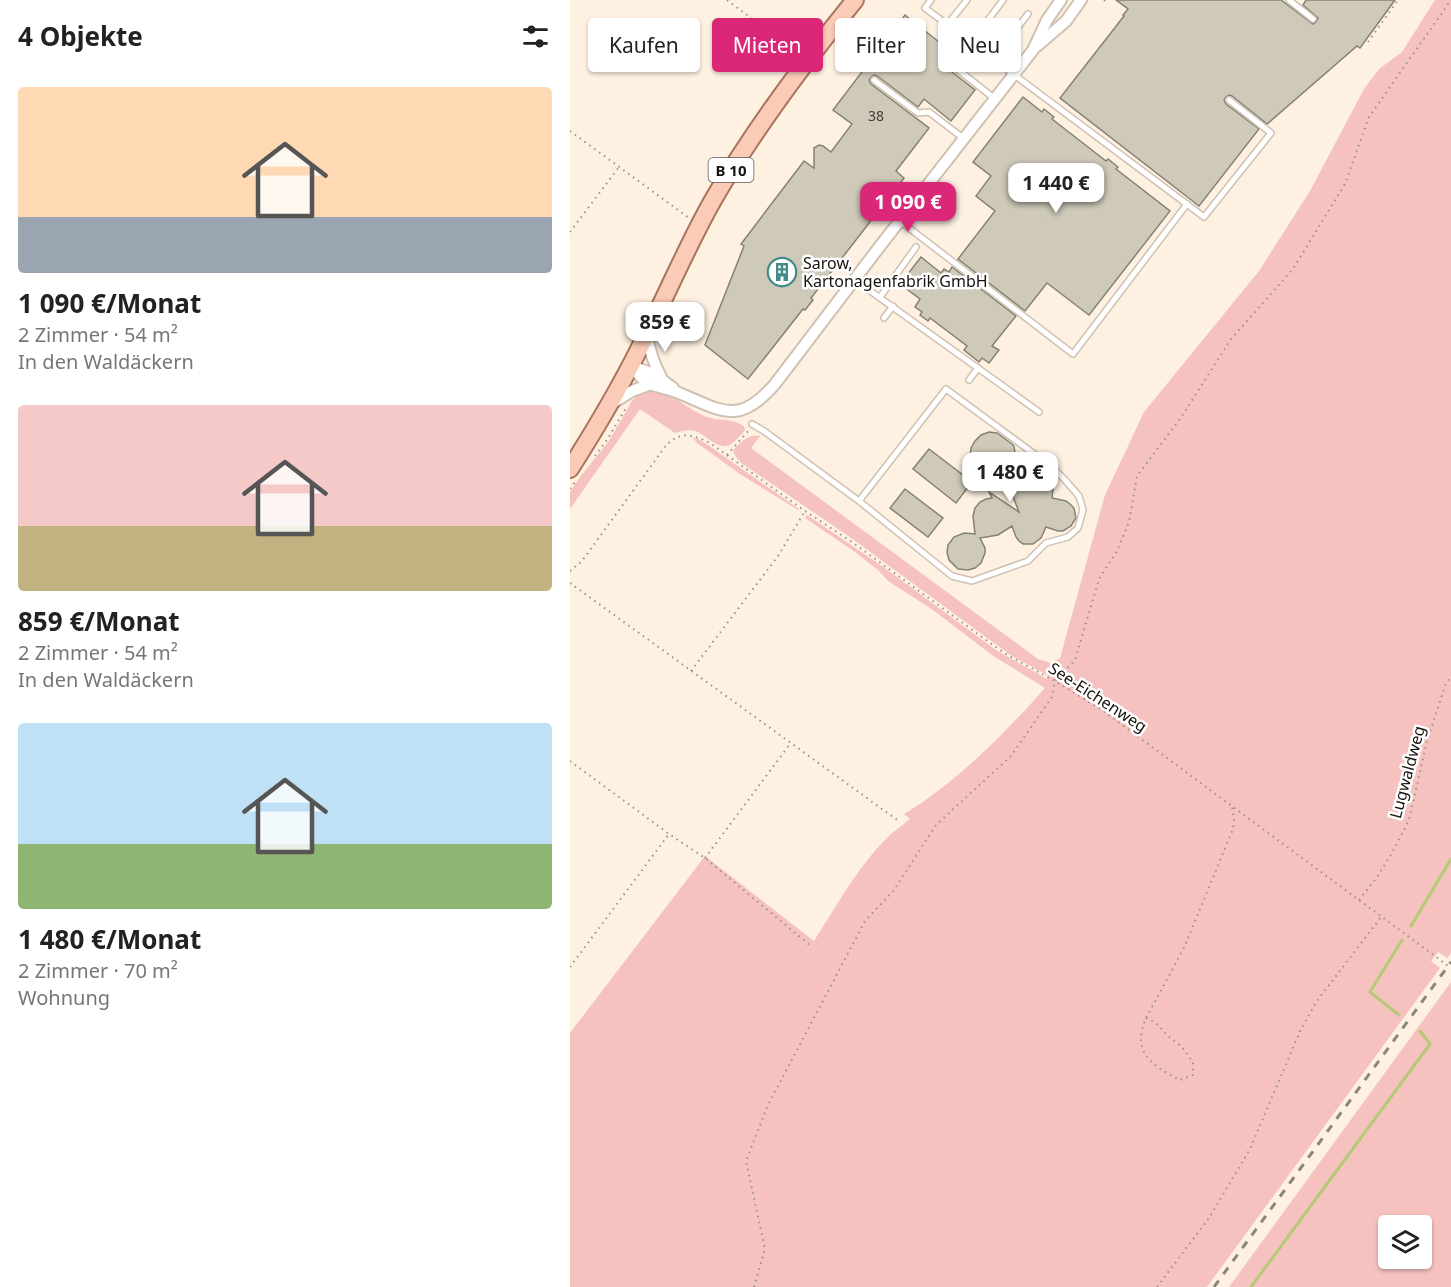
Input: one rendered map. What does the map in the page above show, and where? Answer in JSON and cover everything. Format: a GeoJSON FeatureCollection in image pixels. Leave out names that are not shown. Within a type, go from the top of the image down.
{"type":"FeatureCollection","features":[{"type":"Feature","properties":{"kind":"main road","name":"B 10"},"geometry":{"type":"LineString","coordinates":[[574,472],[631,366],[699,226],[731,170],[812,53],[855,0]]}},
{"type":"Feature","properties":{"kind":"street"},"geometry":{"type":"LineString","coordinates":[[1033,50],[1047,20],[1061,0]]}},
{"type":"Feature","properties":{"kind":"street"},"geometry":{"type":"LineString","coordinates":[[631,366],[644,380],[657,382],[722,411],[739,410],[758,402],[775,384],[1033,50],[1066,21],[1081,0]]}},
{"type":"Feature","properties":{"kind":"street"},"geometry":{"type":"LineString","coordinates":[[647,334],[657,382]]}},
{"type":"Feature","properties":{"kind":"street"},"geometry":{"type":"LineString","coordinates":[[609,406],[632,391],[657,382]]}},
{"type":"Feature","properties":{"kind":"lane"},"geometry":{"type":"LineString","coordinates":[[931,0],[925,8],[938,18]]}},
{"type":"Feature","properties":{"kind":"lane"},"geometry":{"type":"LineString","coordinates":[[953,18],[967,0]]}},
{"type":"Feature","properties":{"kind":"lane"},"geometry":{"type":"LineString","coordinates":[[990,18],[1003,0]]}},
{"type":"Feature","properties":{"kind":"lane"},"geometry":{"type":"LineString","coordinates":[[1289,0],[1313,19]]}},
{"type":"Feature","properties":{"kind":"lane"},"geometry":{"type":"LineString","coordinates":[[1021,23],[1028,14]]}},
{"type":"Feature","properties":{"kind":"lane"},"geometry":{"type":"LineString","coordinates":[[961,72],[995,99]]}},
{"type":"Feature","properties":{"kind":"lane"},"geometry":{"type":"LineString","coordinates":[[1010,72],[1204,217],[1271,133],[1229,100]]}},
{"type":"Feature","properties":{"kind":"lane"},"geometry":{"type":"LineString","coordinates":[[874,80],[918,113],[929,112],[964,139]]}},
{"type":"Feature","properties":{"kind":"lane"},"geometry":{"type":"LineString","coordinates":[[900,221],[1072,354],[1187,204]]}},
{"type":"Feature","properties":{"kind":"lane"},"geometry":{"type":"LineString","coordinates":[[880,297],[916,247]]}},
{"type":"Feature","properties":{"kind":"lane"},"geometry":{"type":"LineString","coordinates":[[855,280],[1039,412]]}},
{"type":"Feature","properties":{"kind":"lane"},"geometry":{"type":"LineString","coordinates":[[884,318],[893,306]]}},
{"type":"Feature","properties":{"kind":"lane"},"geometry":{"type":"LineString","coordinates":[[969,380],[978,368]]}},
{"type":"Feature","properties":{"kind":"lane"},"geometry":{"type":"LineString","coordinates":[[752,424],[859,501],[952,576],[972,581],[1028,561],[1046,543],[1068,537],[1078,528],[1083,510],[1078,496],[1052,466],[946,389],[859,501]]}},
{"type":"Feature","properties":{"kind":"path"},"geometry":{"type":"LineString","coordinates":[[727,0],[751,18]]}},
{"type":"Feature","properties":{"kind":"path"},"geometry":{"type":"LineString","coordinates":[[1104,0],[1108,3]]}},
{"type":"Feature","properties":{"kind":"path"},"geometry":{"type":"LineString","coordinates":[[1368,42],[1398,0]]}},
{"type":"Feature","properties":{"kind":"path"},"geometry":{"type":"LineString","coordinates":[[754,1287],[765,1249],[746,1161],[768,1105],[865,921],[894,890],[936,825],[1011,756],[1052,697],[1055,681],[1075,660],[1099,579],[1117,551],[1129,522],[1137,476],[1182,416],[1231,339],[1293,269],[1345,184],[1369,117],[1451,0]]}},
{"type":"Feature","properties":{"kind":"path"},"geometry":{"type":"LineString","coordinates":[[570,131],[699,226]]}},
{"type":"Feature","properties":{"kind":"path"},"geometry":{"type":"LineString","coordinates":[[570,232],[619,167]]}},
{"type":"Feature","properties":{"kind":"path"},"geometry":{"type":"LineString","coordinates":[[593,459],[631,400]]}},
{"type":"Feature","properties":{"kind":"path"},"geometry":{"type":"LineString","coordinates":[[727,455],[752,424]]}},
{"type":"Feature","properties":{"kind":"path","name":"See-Eichenweg"},"geometry":{"type":"LineString","coordinates":[[570,571],[582,561],[659,454],[673,440],[682,436],[693,436],[727,455],[852,542],[997,648],[1102,711],[1451,968]]}},
{"type":"Feature","properties":{"kind":"path"},"geometry":{"type":"LineString","coordinates":[[570,489],[574,472]]}},
{"type":"Feature","properties":{"kind":"path"},"geometry":{"type":"LineString","coordinates":[[691,671],[778,556],[805,511]]}},
{"type":"Feature","properties":{"kind":"path"},"geometry":{"type":"LineString","coordinates":[[570,583],[900,822]]}},
{"type":"Feature","properties":{"kind":"path","name":"Lugwaldweg"},"geometry":{"type":"LineString","coordinates":[[1359,900],[1377,878],[1409,820],[1427,741],[1446,683],[1451,677]]}},
{"type":"Feature","properties":{"kind":"path"},"geometry":{"type":"LineString","coordinates":[[705,858],[790,744]]}},
{"type":"Feature","properties":{"kind":"path"},"geometry":{"type":"LineString","coordinates":[[570,761],[705,858],[812,947]]}},
{"type":"Feature","properties":{"kind":"path"},"geometry":{"type":"LineString","coordinates":[[1146,1018],[1156,1023],[1181,1046],[1193,1062],[1193,1076],[1180,1080],[1160,1070],[1144,1054],[1141,1030],[1146,1018],[1185,948],[1233,829],[1232,806]]}},
{"type":"Feature","properties":{"kind":"path"},"geometry":{"type":"LineString","coordinates":[[570,967],[669,834]]}},
{"type":"Feature","properties":{"kind":"path"},"geometry":{"type":"LineString","coordinates":[[1157,1287],[1209,1218],[1246,1156],[1301,1029],[1317,1001],[1381,916]]}},
{"type":"Feature","properties":{"kind":"shaded area"},"geometry":{"type":"Polygon","coordinates":[[[1435,0],[1451,0],[1451,953],[1447,958],[1438,952],[1431,961],[1440,968],[1207,1287],[570,1287],[570,1033],[705,856],[814,941],[869,858],[891,834],[910,819],[904,814],[942,788],[979,756],[1045,688],[992,655],[933,610],[888,581],[855,552],[805,518],[807,515],[882,566],[996,650],[1047,679],[1049,676],[1012,656],[854,540],[740,462],[733,451],[745,439],[760,436],[751,448],[1038,659],[1051,663],[1060,658],[1105,495],[1144,412],[1259,271],[1310,191],[1364,89],[1379,69],[1402,52],[1435,0]]]}},
{"type":"Feature","properties":{"kind":"shaded area"},"geometry":{"type":"Polygon","coordinates":[[[650,391],[672,397],[707,417],[739,423],[744,426],[745,430],[731,444],[721,446],[695,431],[675,433],[640,409],[570,509],[570,492],[580,477],[609,441],[632,401],[637,396],[650,391]]]}},
{"type":"Feature","properties":{"kind":"shaded area"},"geometry":{"type":"Polygon","coordinates":[[[692,437],[708,445],[799,509],[740,474],[692,437]]]}},
{"type":"Feature","properties":{"kind":"shaded area"},"geometry":{"type":"Polygon","coordinates":[[[1451,982],[1451,1287],[1229,1287],[1451,982]]]}},
{"type":"Feature","properties":{"kind":"building"},"geometry":{"type":"Polygon","coordinates":[[[1116,0],[1281,0],[1313,24],[1318,18],[1303,5],[1306,0],[1395,0],[1360,48],[1357,46],[1267,124],[1232,96],[1226,97],[1224,100],[1226,104],[1259,129],[1199,206],[1060,98],[1128,9],[1116,0]]]}},
{"type":"Feature","properties":{"kind":"building","name":"Sarow, Kartonagenfabrik GmbH"},"geometry":{"type":"Polygon","coordinates":[[[926,32],[938,41],[938,72],[952,72],[975,90],[951,121],[924,99],[918,107],[877,76],[871,77],[869,80],[871,84],[929,128],[896,171],[904,178],[811,298],[813,300],[805,310],[803,309],[748,379],[705,345],[744,246],[741,244],[804,161],[814,168],[814,148],[819,145],[831,152],[852,124],[833,110],[862,72],[926,72],[926,32]]]}},
{"type":"Feature","properties":{"kind":"building"},"geometry":{"type":"Polygon","coordinates":[[[1023,97],[1042,112],[1044,109],[1054,117],[1052,119],[1106,161],[1108,159],[1118,167],[1116,169],[1170,211],[1089,315],[1047,283],[1025,311],[958,259],[995,211],[976,196],[991,176],[973,162],[1023,97]]]}},
{"type":"Feature","properties":{"kind":"building"},"geometry":{"type":"Polygon","coordinates":[[[921,257],[941,273],[944,269],[949,272],[952,267],[1016,316],[992,346],[999,350],[989,363],[982,358],[979,362],[964,350],[967,346],[930,318],[928,321],[920,315],[922,312],[915,307],[920,299],[900,284],[921,257]]]}},
{"type":"Feature","properties":{"kind":"building"},"geometry":{"type":"Polygon","coordinates":[[[989,432],[997,433],[1014,446],[1017,467],[1026,463],[1038,463],[1049,471],[1054,479],[1052,498],[1070,504],[1074,508],[1076,518],[1071,526],[1063,531],[1046,527],[1041,538],[1033,544],[1023,544],[1019,541],[1012,526],[998,535],[980,538],[985,548],[981,563],[968,570],[958,569],[949,560],[948,545],[954,537],[964,533],[975,534],[973,516],[975,508],[980,502],[992,498],[989,492],[1019,512],[1009,486],[1011,472],[994,477],[987,476],[977,471],[972,462],[971,448],[981,435],[989,432]]]}},
{"type":"Feature","properties":{"kind":"building"},"geometry":{"type":"Polygon","coordinates":[[[929,449],[972,482],[956,503],[913,469],[929,449]]]}},
{"type":"Feature","properties":{"kind":"building"},"geometry":{"type":"Polygon","coordinates":[[[905,489],[943,518],[928,537],[890,508],[905,489]]]}},
{"type":"Feature","properties":{"kind":"waterway"},"geometry":{"type":"LineString","coordinates":[[1411,926],[1451,859]]}},
{"type":"Feature","properties":{"kind":"waterway"},"geometry":{"type":"LineString","coordinates":[[1399,1015],[1370,992],[1402,940]]}},
{"type":"Feature","properties":{"kind":"waterway"},"geometry":{"type":"LineString","coordinates":[[1251,1287],[1430,1044],[1420,1031]]}},
{"type":"Feature","properties":{"kind":"railway"},"geometry":{"type":"LineString","coordinates":[[1214,1287],[1451,962]]}},
{"type":"Feature","properties":{"kind":"place","name":"Sarow, Kartonagenfabrik GmbH"},"geometry":{"type":"Point","coordinates":[782,272]}}]}
